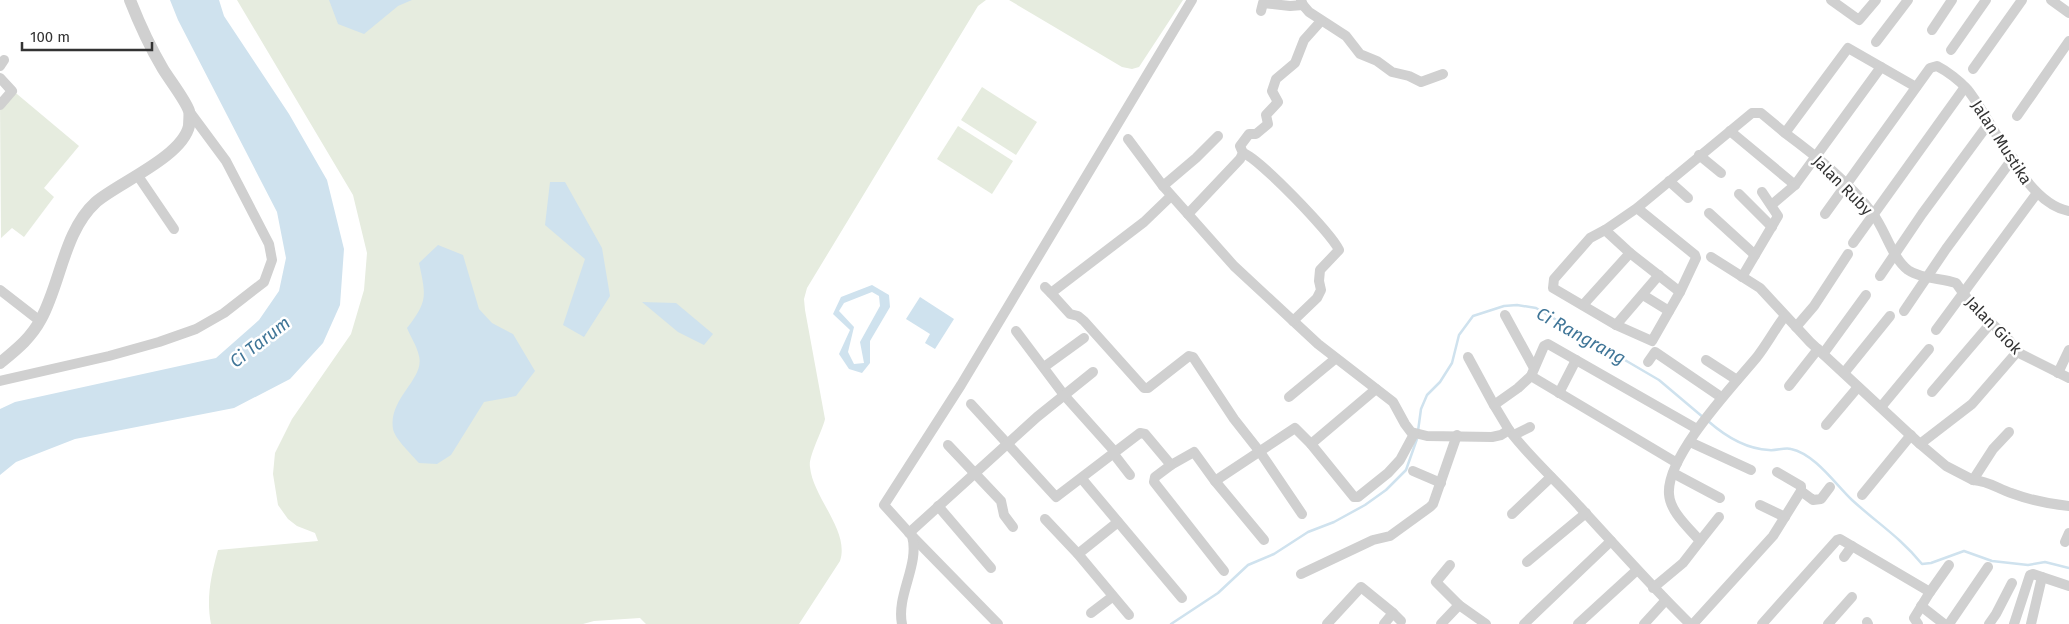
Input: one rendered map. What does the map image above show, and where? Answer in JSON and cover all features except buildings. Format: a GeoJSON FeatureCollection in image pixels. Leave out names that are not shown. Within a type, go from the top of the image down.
{"type":"FeatureCollection","features":[{"type":"Feature","properties":{"kind":"street"},"geometry":{"type":"LineString","coordinates":[[0,381],[109,356],[196,329],[224,313],[264,282],[272,260],[269,244],[226,161],[189,111],[161,66],[130,0]]}},
{"type":"Feature","properties":{"kind":"street"},"geometry":{"type":"LineString","coordinates":[[998,624],[884,505],[961,385],[1192,0]]}},
{"type":"Feature","properties":{"kind":"street"},"geometry":{"type":"LineString","coordinates":[[1831,0],[1856,18],[1861,19],[1876,0]]}},
{"type":"Feature","properties":{"kind":"street"},"geometry":{"type":"LineString","coordinates":[[1876,42],[1908,0]]}},
{"type":"Feature","properties":{"kind":"street"},"geometry":{"type":"LineString","coordinates":[[1932,30],[1952,0]]}},
{"type":"Feature","properties":{"kind":"street"},"geometry":{"type":"LineString","coordinates":[[1952,50],[1986,0]]}},
{"type":"Feature","properties":{"kind":"street"},"geometry":{"type":"LineString","coordinates":[[1973,69],[2022,0]]}},
{"type":"Feature","properties":{"kind":"street"},"geometry":{"type":"LineString","coordinates":[[2051,0],[2069,13]]}},
{"type":"Feature","properties":{"kind":"street"},"geometry":{"type":"LineString","coordinates":[[1261,11],[1263,3],[1290,6],[1302,3],[1321,21],[1346,36],[1360,54],[1377,61],[1392,72],[1409,76],[1421,82],[1443,74]]}},
{"type":"Feature","properties":{"kind":"street"},"geometry":{"type":"LineString","coordinates":[[1188,214],[1240,159],[1243,153],[1241,145],[1250,133],[1256,134],[1267,126],[1266,115],[1278,104],[1272,89],[1275,82],[1295,63],[1304,40],[1321,21]]}},
{"type":"Feature","properties":{"kind":"street"},"geometry":{"type":"LineString","coordinates":[[2017,116],[2069,41]]}},
{"type":"Feature","properties":{"kind":"street"},"geometry":{"type":"LineString","coordinates":[[1785,133],[1847,49],[1916,87],[1825,214]]}},
{"type":"Feature","properties":{"kind":"street"},"geometry":{"type":"LineString","coordinates":[[1775,202],[1795,186],[1881,67]]}},
{"type":"Feature","properties":{"kind":"street","name":"Jalan Mustika"},"geometry":{"type":"LineString","coordinates":[[1916,87],[1930,68],[1939,67],[1965,87],[2037,193],[2050,205],[2069,211]]}},
{"type":"Feature","properties":{"kind":"street"},"geometry":{"type":"LineString","coordinates":[[0,78],[12,91],[0,105]]}},
{"type":"Feature","properties":{"kind":"street"},"geometry":{"type":"LineString","coordinates":[[1853,243],[1965,87]]}},
{"type":"Feature","properties":{"kind":"street"},"geometry":{"type":"LineString","coordinates":[[0,362],[26,342],[40,321],[69,247],[84,217],[96,202],[138,176],[173,149],[185,135],[189,126],[189,111]]}},
{"type":"Feature","properties":{"kind":"street","name":"Jalan Ruby"},"geometry":{"type":"LineString","coordinates":[[1730,131],[1755,112],[1761,113],[1817,157],[1874,214],[1895,253],[1907,269],[1927,277],[1956,283],[1962,291]]}},
{"type":"Feature","properties":{"kind":"street"},"geometry":{"type":"LineString","coordinates":[[1880,276],[1989,123]]}},
{"type":"Feature","properties":{"kind":"street"},"geometry":{"type":"LineString","coordinates":[[1637,208],[1695,255],[1695,261],[1680,292],[1652,341],[1616,324],[1554,290],[1553,281],[1590,238],[1637,208],[1730,131],[1795,186]]}},
{"type":"Feature","properties":{"kind":"street"},"geometry":{"type":"LineString","coordinates":[[1163,186],[1218,136]]}},
{"type":"Feature","properties":{"kind":"street"},"geometry":{"type":"LineString","coordinates":[[1128,139],[1171,196],[1234,266],[1335,359],[1394,402],[1405,424],[1420,435],[1457,435],[1492,438],[1530,427]]}},
{"type":"Feature","properties":{"kind":"street"},"geometry":{"type":"LineString","coordinates":[[1243,153],[1252,157],[1273,176],[1339,250],[1320,270],[1319,281],[1321,290],[1317,298],[1293,321]]}},
{"type":"Feature","properties":{"kind":"street"},"geometry":{"type":"LineString","coordinates":[[1699,155],[1721,173]]}},
{"type":"Feature","properties":{"kind":"street"},"geometry":{"type":"LineString","coordinates":[[1904,311],[2013,158]]}},
{"type":"Feature","properties":{"kind":"street"},"geometry":{"type":"LineString","coordinates":[[138,176],[174,229]]}},
{"type":"Feature","properties":{"kind":"street"},"geometry":{"type":"LineString","coordinates":[[1669,181],[1688,198]]}},
{"type":"Feature","properties":{"kind":"street"},"geometry":{"type":"LineString","coordinates":[[1742,277],[1778,215],[1762,192]]}},
{"type":"Feature","properties":{"kind":"street"},"geometry":{"type":"LineString","coordinates":[[1936,330],[1962,291],[2037,193]]}},
{"type":"Feature","properties":{"kind":"street"},"geometry":{"type":"LineString","coordinates":[[1739,194],[1772,227]]}},
{"type":"Feature","properties":{"kind":"street"},"geometry":{"type":"LineString","coordinates":[[1171,196],[1144,222],[1048,290],[1070,314],[1078,316],[1084,321],[1144,388],[1148,388],[1189,356],[1192,356],[1234,419],[1260,452],[1302,514]]}},
{"type":"Feature","properties":{"kind":"street"},"geometry":{"type":"LineString","coordinates":[[1709,213],[1755,255]]}},
{"type":"Feature","properties":{"kind":"street"},"geometry":{"type":"LineString","coordinates":[[1605,230],[1630,253],[1680,292]]}},
{"type":"Feature","properties":{"kind":"street"},"geometry":{"type":"LineString","coordinates":[[1582,305],[1630,253]]}},
{"type":"Feature","properties":{"kind":"street"},"geometry":{"type":"LineString","coordinates":[[1796,327],[1814,306],[1848,254]]}},
{"type":"Feature","properties":{"kind":"street"},"geometry":{"type":"LineString","coordinates":[[1711,256],[1765,292],[1820,352],[1946,466],[1973,480],[1989,483],[2009,493],[2048,504],[2069,506]]}},
{"type":"Feature","properties":{"kind":"street"},"geometry":{"type":"LineString","coordinates":[[1616,324],[1659,275]]}},
{"type":"Feature","properties":{"kind":"street"},"geometry":{"type":"LineString","coordinates":[[0,290],[40,321]]}},
{"type":"Feature","properties":{"kind":"street","name":"Jalan Giok"},"geometry":{"type":"LineString","coordinates":[[1962,291],[1969,301],[2009,340],[2017,352],[2069,378]]}},
{"type":"Feature","properties":{"kind":"street"},"geometry":{"type":"LineString","coordinates":[[1643,295],[1669,311]]}},
{"type":"Feature","properties":{"kind":"street"},"geometry":{"type":"LineString","coordinates":[[1789,386],[1820,352],[1866,295]]}},
{"type":"Feature","properties":{"kind":"street"},"geometry":{"type":"LineString","coordinates":[[1504,315],[1532,372],[1559,393],[1678,463]]}},
{"type":"Feature","properties":{"kind":"street"},"geometry":{"type":"LineString","coordinates":[[1700,541],[1674,511],[1669,497],[1671,479],[1699,426],[1737,380],[1785,316]]}},
{"type":"Feature","properties":{"kind":"street"},"geometry":{"type":"LineString","coordinates":[[1844,373],[1890,316]]}},
{"type":"Feature","properties":{"kind":"street"},"geometry":{"type":"LineString","coordinates":[[1932,392],[1991,323]]}},
{"type":"Feature","properties":{"kind":"street"},"geometry":{"type":"LineString","coordinates":[[1016,331],[1064,395],[1114,452],[1130,475]]}},
{"type":"Feature","properties":{"kind":"street"},"geometry":{"type":"LineString","coordinates":[[1044,367],[1084,338]]}},
{"type":"Feature","properties":{"kind":"street"},"geometry":{"type":"LineString","coordinates":[[1494,405],[1518,388],[1532,372],[1547,344],[1699,426]]}},
{"type":"Feature","properties":{"kind":"street"},"geometry":{"type":"LineString","coordinates":[[1881,407],[1929,349]]}},
{"type":"Feature","properties":{"kind":"street"},"geometry":{"type":"LineString","coordinates":[[2058,372],[2069,350]]}},
{"type":"Feature","properties":{"kind":"street"},"geometry":{"type":"LineString","coordinates":[[1648,362],[1656,352],[1722,397]]}},
{"type":"Feature","properties":{"kind":"street"},"geometry":{"type":"LineString","coordinates":[[1920,444],[1972,404],[2017,352]]}},
{"type":"Feature","properties":{"kind":"street"},"geometry":{"type":"LineString","coordinates":[[1468,357],[1494,405],[1523,448],[1665,601],[1688,623],[1773,536],[1801,492],[1801,486],[1776,472]]}},
{"type":"Feature","properties":{"kind":"street"},"geometry":{"type":"LineString","coordinates":[[1289,396],[1335,359]]}},
{"type":"Feature","properties":{"kind":"street"},"geometry":{"type":"LineString","coordinates":[[1559,393],[1576,360]]}},
{"type":"Feature","properties":{"kind":"street"},"geometry":{"type":"LineString","coordinates":[[1706,360],[1737,380]]}},
{"type":"Feature","properties":{"kind":"street"},"geometry":{"type":"LineString","coordinates":[[910,534],[974,472],[1064,395],[1094,372]]}},
{"type":"Feature","properties":{"kind":"street"},"geometry":{"type":"LineString","coordinates":[[1826,425],[1858,386]]}},
{"type":"Feature","properties":{"kind":"street"},"geometry":{"type":"LineString","coordinates":[[1311,444],[1376,389]]}},
{"type":"Feature","properties":{"kind":"street"},"geometry":{"type":"LineString","coordinates":[[971,404],[1058,498],[1140,433],[1143,433],[1172,464]]}},
{"type":"Feature","properties":{"kind":"street"},"geometry":{"type":"LineString","coordinates":[[1215,481],[1294,428],[1299,430],[1354,497],[1357,497],[1388,473],[1420,435]]}},
{"type":"Feature","properties":{"kind":"street"},"geometry":{"type":"LineString","coordinates":[[1973,480],[1993,449],[2009,432]]}},
{"type":"Feature","properties":{"kind":"street"},"geometry":{"type":"LineString","coordinates":[[1301,574],[1373,540],[1398,531],[1434,504],[1457,435]]}},
{"type":"Feature","properties":{"kind":"street"},"geometry":{"type":"LineString","coordinates":[[1862,496],[1910,435]]}},
{"type":"Feature","properties":{"kind":"street"},"geometry":{"type":"LineString","coordinates":[[1690,442],[1751,470]]}},
{"type":"Feature","properties":{"kind":"street"},"geometry":{"type":"LineString","coordinates":[[948,445],[1001,501],[1004,515],[1013,527]]}},
{"type":"Feature","properties":{"kind":"street"},"geometry":{"type":"LineString","coordinates":[[1224,571],[1154,482],[1155,477],[1172,464],[1194,452],[1215,481],[1264,540]]}},
{"type":"Feature","properties":{"kind":"street"},"geometry":{"type":"LineString","coordinates":[[1413,471],[1441,482]]}},
{"type":"Feature","properties":{"kind":"street"},"geometry":{"type":"LineString","coordinates":[[1512,514],[1550,477]]}},
{"type":"Feature","properties":{"kind":"street"},"geometry":{"type":"LineString","coordinates":[[1082,479],[1182,598]]}},
{"type":"Feature","properties":{"kind":"street"},"geometry":{"type":"LineString","coordinates":[[1671,479],[1720,498]]}},
{"type":"Feature","properties":{"kind":"street"},"geometry":{"type":"LineString","coordinates":[[1801,492],[1816,500],[1821,499],[1830,487]]}},
{"type":"Feature","properties":{"kind":"street"},"geometry":{"type":"LineString","coordinates":[[1760,505],[1785,517]]}},
{"type":"Feature","properties":{"kind":"street"},"geometry":{"type":"LineString","coordinates":[[938,506],[991,568]]}},
{"type":"Feature","properties":{"kind":"street"},"geometry":{"type":"LineString","coordinates":[[1527,562],[1586,514]]}},
{"type":"Feature","properties":{"kind":"street"},"geometry":{"type":"LineString","coordinates":[[1654,588],[1683,563],[1719,517]]}},
{"type":"Feature","properties":{"kind":"street"},"geometry":{"type":"LineString","coordinates":[[1045,519],[1078,554],[1129,615]]}},
{"type":"Feature","properties":{"kind":"street"},"geometry":{"type":"LineString","coordinates":[[1078,554],[1118,522]]}},
{"type":"Feature","properties":{"kind":"street"},"geometry":{"type":"LineString","coordinates":[[902,624],[904,596],[914,549],[910,534]]}},
{"type":"Feature","properties":{"kind":"street"},"geometry":{"type":"LineString","coordinates":[[1762,624],[1837,540],[1842,540],[1930,592]]}},
{"type":"Feature","properties":{"kind":"street"},"geometry":{"type":"LineString","coordinates":[[1524,624],[1611,541]]}},
{"type":"Feature","properties":{"kind":"street"},"geometry":{"type":"LineString","coordinates":[[1844,557],[1852,546]]}},
{"type":"Feature","properties":{"kind":"street"},"geometry":{"type":"LineString","coordinates":[[1450,565],[1436,582],[1459,605],[1486,624]]}},
{"type":"Feature","properties":{"kind":"street"},"geometry":{"type":"LineString","coordinates":[[1918,624],[1914,618],[1949,565]]}},
{"type":"Feature","properties":{"kind":"street"},"geometry":{"type":"LineString","coordinates":[[1949,624],[1988,567]]}},
{"type":"Feature","properties":{"kind":"street"},"geometry":{"type":"LineString","coordinates":[[1578,624],[1637,570]]}},
{"type":"Feature","properties":{"kind":"street"},"geometry":{"type":"LineString","coordinates":[[2014,624],[2030,575],[2033,574],[2069,586]]}},
{"type":"Feature","properties":{"kind":"street"},"geometry":{"type":"LineString","coordinates":[[2031,624],[2042,577]]}},
{"type":"Feature","properties":{"kind":"street"},"geometry":{"type":"LineString","coordinates":[[1988,624],[1996,614],[2012,583]]}},
{"type":"Feature","properties":{"kind":"street"},"geometry":{"type":"LineString","coordinates":[[1327,624],[1360,587],[1401,622]]}},
{"type":"Feature","properties":{"kind":"street"},"geometry":{"type":"LineString","coordinates":[[1092,613],[1112,597]]}},
{"type":"Feature","properties":{"kind":"street"},"geometry":{"type":"LineString","coordinates":[[1828,624],[1852,598]]}},
{"type":"Feature","properties":{"kind":"street"},"geometry":{"type":"LineString","coordinates":[[1644,624],[1665,601]]}},
{"type":"Feature","properties":{"kind":"street"},"geometry":{"type":"LineString","coordinates":[[1441,624],[1459,605]]}},
{"type":"Feature","properties":{"kind":"street"},"geometry":{"type":"LineString","coordinates":[[1921,606],[1944,624]]}},
{"type":"Feature","properties":{"kind":"street"},"geometry":{"type":"LineString","coordinates":[[1384,624],[1393,614]]}},
{"type":"Feature","properties":{"kind":"shaded area"},"geometry":{"type":"Polygon","coordinates":[[[237,0],[986,0],[978,6],[807,288],[804,299],[805,310],[825,419],[811,457],[810,467],[817,491],[836,526],[842,550],[840,561],[799,624],[646,624],[640,618],[594,621],[583,624],[211,624],[210,587],[218,550],[318,541],[315,533],[297,526],[288,519],[278,505],[273,474],[275,453],[292,419],[351,334],[364,290],[367,253],[353,195],[237,0]]]}},
{"type":"Feature","properties":{"kind":"shaded area"},"geometry":{"type":"Polygon","coordinates":[[[1009,0],[1183,0],[1139,67],[1132,69],[1122,67],[1009,0]]]}},
{"type":"Feature","properties":{"kind":"shaded area"},"geometry":{"type":"Polygon","coordinates":[[[982,87],[1037,122],[1016,155],[961,120],[982,87]]]}},
{"type":"Feature","properties":{"kind":"shaded area"},"geometry":{"type":"Polygon","coordinates":[[[11,89],[79,146],[44,188],[54,197],[24,237],[12,228],[1,238],[0,101],[11,89]]]}},
{"type":"Feature","properties":{"kind":"shaded area"},"geometry":{"type":"Polygon","coordinates":[[[958,126],[1013,161],[992,194],[937,159],[958,126]]]}},
{"type":"Feature","properties":{"kind":"water","name":"Ci Tarum"},"geometry":{"type":"Polygon","coordinates":[[[170,0],[219,0],[224,16],[289,114],[327,180],[344,249],[340,305],[323,343],[290,379],[234,408],[75,439],[16,462],[0,475],[0,409],[15,402],[216,358],[259,320],[279,291],[286,258],[277,212],[178,20],[170,0]]]}},
{"type":"Feature","properties":{"kind":"water"},"geometry":{"type":"Polygon","coordinates":[[[329,0],[412,0],[398,6],[364,34],[338,24],[329,0]]]}},
{"type":"Feature","properties":{"kind":"water"},"geometry":{"type":"Polygon","coordinates":[[[550,182],[565,182],[602,248],[610,296],[584,337],[563,325],[585,259],[545,225],[550,182]]]}},
{"type":"Feature","properties":{"kind":"water"},"geometry":{"type":"Polygon","coordinates":[[[438,245],[463,255],[479,309],[492,323],[513,334],[535,371],[516,396],[484,402],[451,455],[437,464],[419,463],[394,433],[393,418],[401,398],[417,373],[419,364],[418,352],[407,328],[422,304],[424,291],[419,263],[438,245]]]}},
{"type":"Feature","properties":{"kind":"water"},"geometry":{"type":"Polygon","coordinates":[[[872,285],[889,295],[890,307],[870,341],[870,363],[862,373],[849,369],[839,354],[850,330],[833,314],[841,297],[872,285]],[[872,292],[844,303],[839,311],[854,327],[848,352],[854,364],[864,363],[860,342],[880,306],[879,296],[872,292]]]}},
{"type":"Feature","properties":{"kind":"water"},"geometry":{"type":"Polygon","coordinates":[[[920,297],[954,319],[935,349],[925,343],[930,334],[906,319],[920,297]]]}},
{"type":"Feature","properties":{"kind":"water"},"geometry":{"type":"Polygon","coordinates":[[[642,302],[676,303],[713,334],[704,345],[678,332],[642,302]]]}},
{"type":"Feature","properties":{"kind":"waterway","name":"Ci Rangrang"},"geometry":{"type":"LineString","coordinates":[[1418,431],[1421,409],[1427,395],[1440,382],[1452,363],[1459,335],[1473,316],[1504,306],[1517,305],[1536,308],[1659,380],[1704,418]]}},
{"type":"Feature","properties":{"kind":"waterway","name":"Ci Rangrang"},"geometry":{"type":"LineString","coordinates":[[1708,421],[1729,437],[1745,444],[1769,450],[1789,449],[1800,452],[1817,463],[1852,500],[1888,530],[1922,564],[1931,563],[1964,551],[1992,561],[2028,565],[2045,562],[2069,568]]}},
{"type":"Feature","properties":{"kind":"waterway","name":"Ci Rangrang"},"geometry":{"type":"LineString","coordinates":[[1171,624],[1218,593],[1248,565],[1274,554],[1308,532],[1334,522],[1365,505],[1386,490],[1406,470],[1418,436]]}}]}
